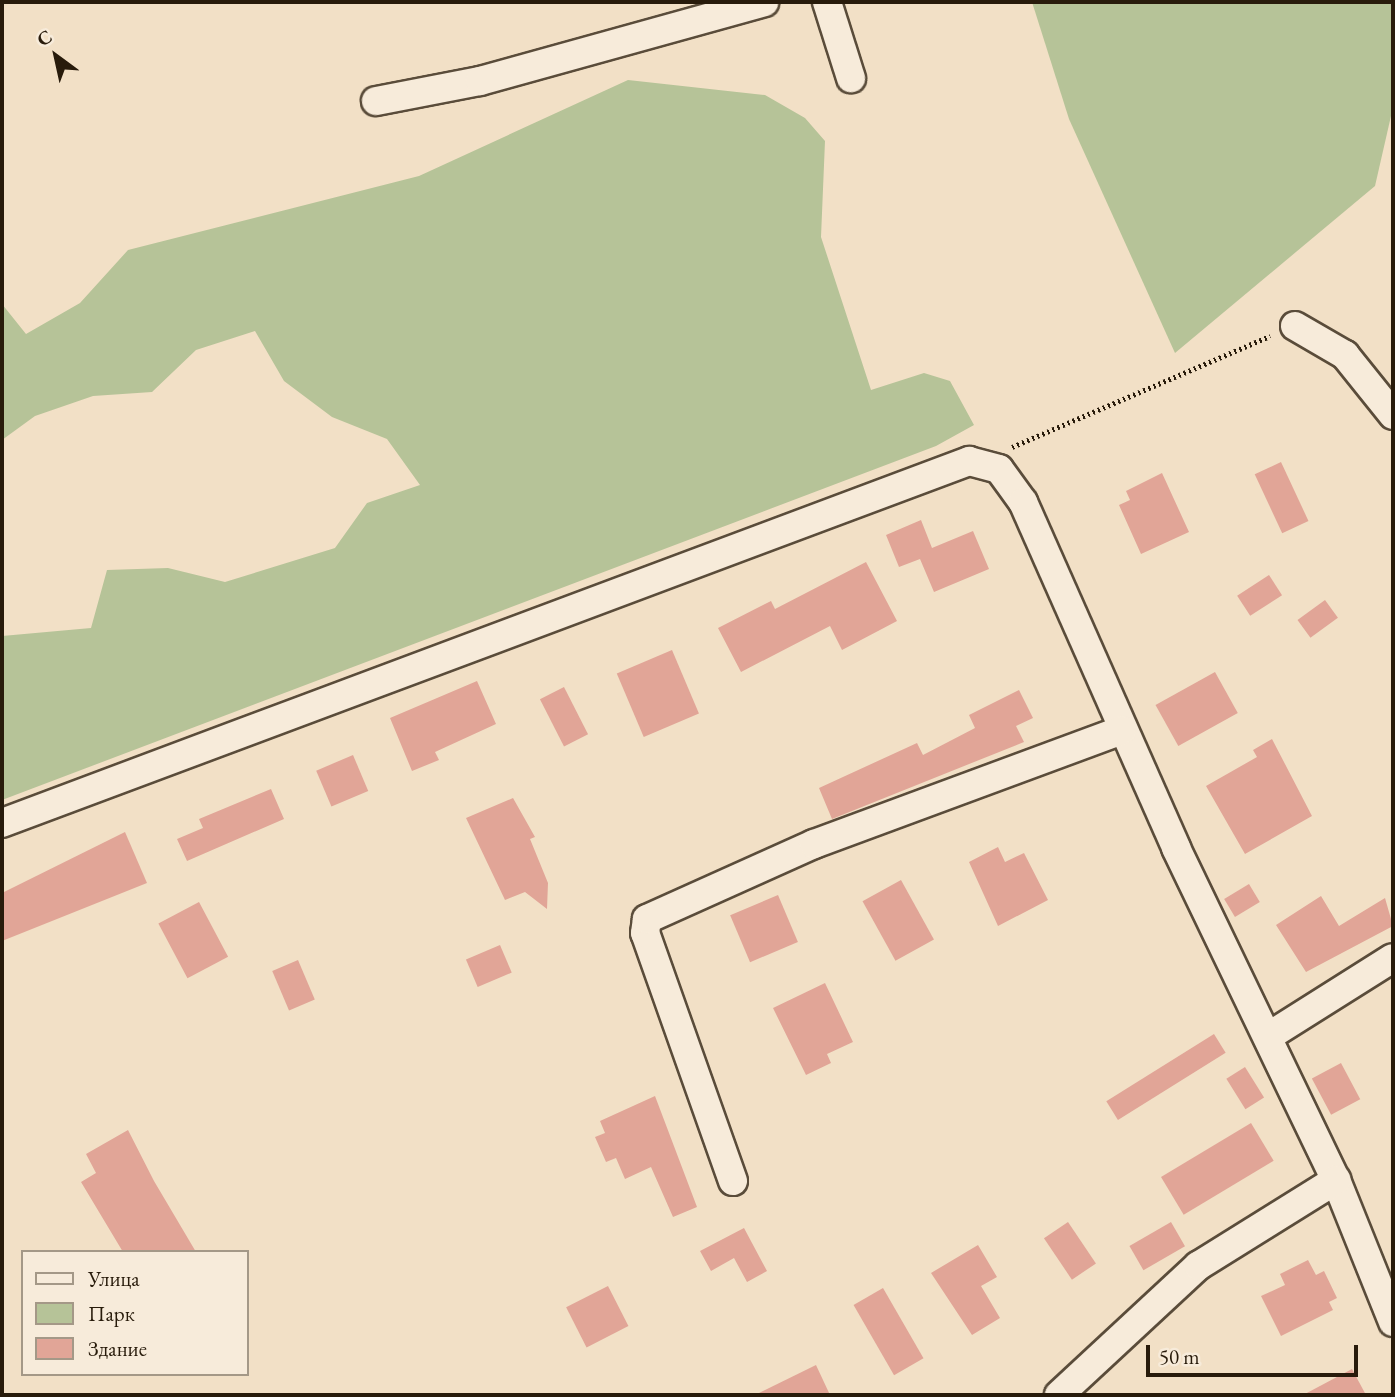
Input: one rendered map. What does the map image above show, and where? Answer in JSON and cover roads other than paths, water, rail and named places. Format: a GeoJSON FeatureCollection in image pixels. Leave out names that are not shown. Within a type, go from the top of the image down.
{"type":"FeatureCollection","features":[{"type":"Feature","properties":{"kind":"street"},"geometry":{"type":"LineString","coordinates":[[376,101],[480,80],[764,2]]}},
{"type":"Feature","properties":{"kind":"street"},"geometry":{"type":"LineString","coordinates":[[827,2],[851,78]]}},
{"type":"Feature","properties":{"kind":"street"},"geometry":{"type":"LineString","coordinates":[[1295,326],[1345,355],[1393,415]]}},
{"type":"Feature","properties":{"kind":"street"},"geometry":{"type":"LineString","coordinates":[[2,823],[969,461],[999,469],[1023,502],[1122,730],[1336,1180],[1393,1322]]}},
{"type":"Feature","properties":{"kind":"street"},"geometry":{"type":"LineString","coordinates":[[733,1181],[645,933],[648,919],[814,844],[1122,730]]}},
{"type":"Feature","properties":{"kind":"street"},"geometry":{"type":"LineString","coordinates":[[1269,1036],[1393,958]]}},
{"type":"Feature","properties":{"kind":"street"},"geometry":{"type":"LineString","coordinates":[[1059,1395],[1207,1259],[1336,1180]]}}]}
